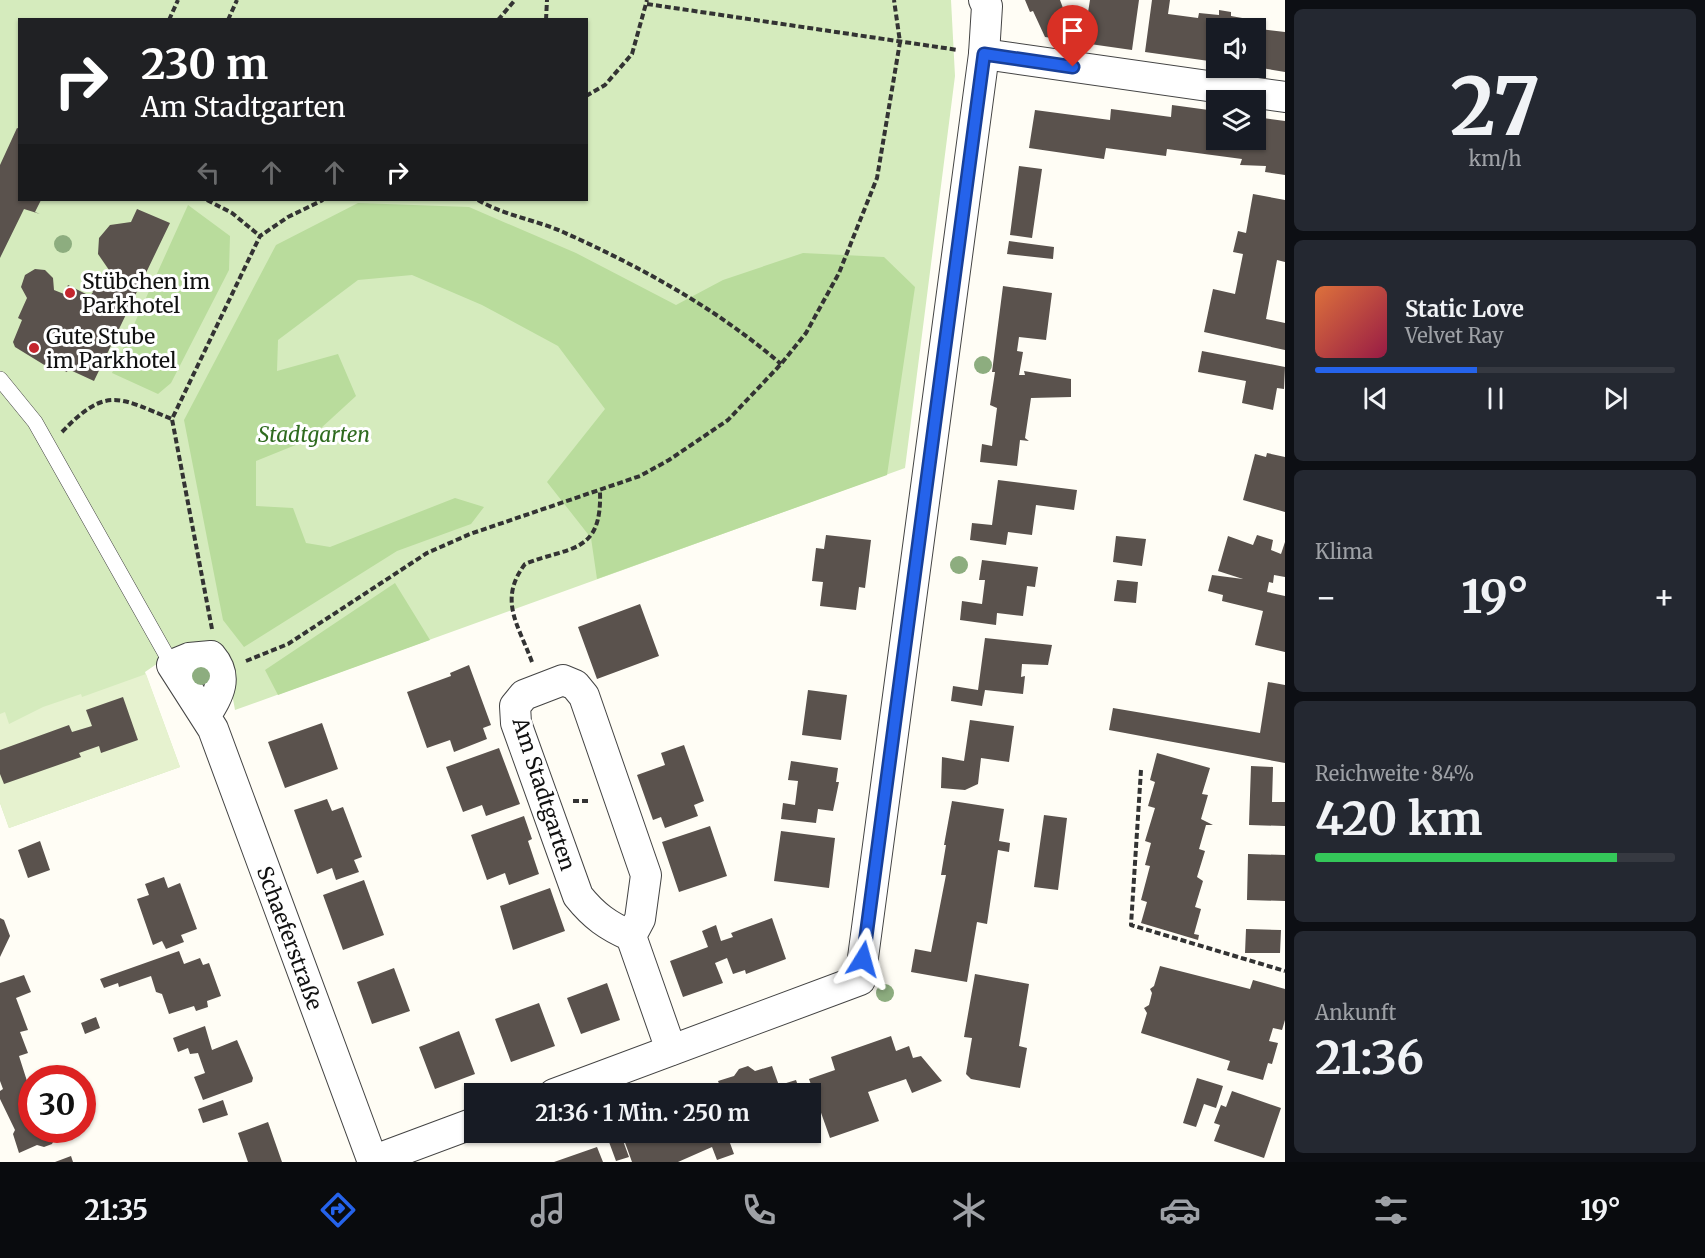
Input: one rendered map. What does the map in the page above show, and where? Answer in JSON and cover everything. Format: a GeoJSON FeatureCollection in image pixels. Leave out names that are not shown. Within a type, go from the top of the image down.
{"type":"FeatureCollection","features":[{"type":"Feature","properties":{"kind":"street"},"geometry":{"type":"LineString","coordinates":[[583,1083],[860,980],[984,54],[987,6],[984,0]]}},
{"type":"Feature","properties":{"kind":"street"},"geometry":{"type":"LineString","coordinates":[[984,54],[1285,97]]}},
{"type":"Feature","properties":{"kind":"street"},"geometry":{"type":"LineString","coordinates":[[172,665],[189,658],[215,661],[220,683],[206,715]]}},
{"type":"Feature","properties":{"kind":"street","name":"Schaeferstraße"},"geometry":{"type":"LineString","coordinates":[[172,665],[185,689],[206,715],[373,1161]]}},
{"type":"Feature","properties":{"kind":"street","name":"Am Stadtgarten"},"geometry":{"type":"LineString","coordinates":[[563,681],[575,685],[584,696],[618,795],[646,875],[640,919],[631,936],[610,927],[594,916],[578,896],[516,723],[515,706],[524,695],[563,681]]}},
{"type":"Feature","properties":{"kind":"street"},"geometry":{"type":"LineString","coordinates":[[631,936],[671,1050]]}},
{"type":"Feature","properties":{"kind":"street"},"geometry":{"type":"LineString","coordinates":[[373,1161],[464,1127]]}},
{"type":"Feature","properties":{"kind":"lane"},"geometry":{"type":"LineString","coordinates":[[0,379],[35,422],[172,665]]}},
{"type":"Feature","properties":{"kind":"path"},"geometry":{"type":"LineString","coordinates":[[170,18],[178,0]]}},
{"type":"Feature","properties":{"kind":"path"},"geometry":{"type":"LineString","coordinates":[[229,18],[237,0]]}},
{"type":"Feature","properties":{"kind":"path"},"geometry":{"type":"LineString","coordinates":[[500,18],[515,0]]}},
{"type":"Feature","properties":{"kind":"path"},"geometry":{"type":"LineString","coordinates":[[546,18],[547,0]]}},
{"type":"Feature","properties":{"kind":"path"},"geometry":{"type":"LineString","coordinates":[[321,201],[288,217],[260,236],[172,419],[212,630],[215,661],[240,663],[288,644],[427,553],[470,534],[600,492],[640,476],[669,460],[728,420],[781,364],[806,333],[839,273],[877,178],[900,42],[894,0]]}},
{"type":"Feature","properties":{"kind":"path"},"geometry":{"type":"LineString","coordinates":[[588,95],[605,85],[632,54],[647,2],[984,54]]}},
{"type":"Feature","properties":{"kind":"path"},"geometry":{"type":"LineString","coordinates":[[209,201],[232,213],[260,236]]}},
{"type":"Feature","properties":{"kind":"path"},"geometry":{"type":"LineString","coordinates":[[481,201],[544,224],[623,259],[718,315],[781,364]]}},
{"type":"Feature","properties":{"kind":"path"},"geometry":{"type":"LineString","coordinates":[[48,446],[82,411],[109,399],[124,400],[172,419]]}},
{"type":"Feature","properties":{"kind":"path"},"geometry":{"type":"LineString","coordinates":[[541,688],[511,604],[511,589],[525,564],[574,549],[586,540],[594,530],[600,513],[600,492]]}},
{"type":"Feature","properties":{"kind":"path"},"geometry":{"type":"LineString","coordinates":[[1141,770],[1131,925],[1285,971]]}},
{"type":"Feature","properties":{"kind":"path"},"geometry":{"type":"LineString","coordinates":[[546,807],[568,802],[602,800],[618,795]]}},
{"type":"Feature","properties":{"kind":"green space","name":"Stadtgarten"},"geometry":{"type":"Polygon","coordinates":[[[0,0],[951,0],[955,76],[905,468],[235,710],[234,669],[177,650],[145,672],[180,767],[9,828],[0,803],[0,0]]]}},
{"type":"Feature","properties":{"kind":"green space"},"geometry":{"type":"Polygon","coordinates":[[[358,203],[469,207],[576,253],[676,305],[723,280],[803,253],[884,257],[915,287],[887,475],[597,579],[591,538],[547,482],[605,409],[558,346],[482,305],[412,275],[358,280],[278,340],[277,371],[338,354],[356,396],[308,440],[256,461],[256,506],[293,508],[306,543],[330,547],[455,498],[484,507],[471,524],[397,551],[244,647],[223,620],[184,420],[276,245],[358,203]]]}},
{"type":"Feature","properties":{"kind":"green space"},"geometry":{"type":"Polygon","coordinates":[[[188,205],[230,236],[229,270],[171,383],[158,394],[112,373],[188,205]]]}},
{"type":"Feature","properties":{"kind":"green space"},"geometry":{"type":"Polygon","coordinates":[[[395,583],[430,640],[278,695],[265,670],[395,583]]]}},
{"type":"Feature","properties":{"kind":"green space"},"geometry":{"type":"Polygon","coordinates":[[[146,674],[180,767],[9,828],[0,803],[0,714],[5,712],[9,724],[43,707],[81,694],[82,697],[146,674]]]}},
{"type":"Feature","properties":{"kind":"building"},"geometry":{"type":"Polygon","coordinates":[[[1025,0],[1060,0],[1066,16],[1075,17],[1072,41],[1045,37],[1033,11],[1030,12],[1025,0]]]}},
{"type":"Feature","properties":{"kind":"building"},"geometry":{"type":"Polygon","coordinates":[[[1090,0],[1139,0],[1132,50],[1083,43],[1090,0]]]}},
{"type":"Feature","properties":{"kind":"building"},"geometry":{"type":"Polygon","coordinates":[[[1152,0],[1170,0],[1168,14],[1198,18],[1199,13],[1219,15],[1219,10],[1231,12],[1231,16],[1242,18],[1206,18],[1206,61],[1145,52],[1152,0]]]}},
{"type":"Feature","properties":{"kind":"building"},"geometry":{"type":"Polygon","coordinates":[[[1266,30],[1285,32],[1285,72],[1266,69],[1266,30]]]}},
{"type":"Feature","properties":{"kind":"building"},"geometry":{"type":"Polygon","coordinates":[[[1172,105],[1206,110],[1206,150],[1266,150],[1266,118],[1285,121],[1285,175],[1265,172],[1266,166],[1240,165],[1242,159],[1167,149],[1166,156],[1106,148],[1104,159],[1029,148],[1035,110],[1110,120],[1111,109],[1171,117],[1172,105]]]}},
{"type":"Feature","properties":{"kind":"building"},"geometry":{"type":"Polygon","coordinates":[[[18,128],[18,201],[40,201],[35,212],[40,214],[24,209],[0,258],[0,165],[18,128]]]}},
{"type":"Feature","properties":{"kind":"building"},"geometry":{"type":"Polygon","coordinates":[[[1019,166],[1042,169],[1032,238],[1010,235],[1019,166]]]}},
{"type":"Feature","properties":{"kind":"building"},"geometry":{"type":"Polygon","coordinates":[[[1253,194],[1285,200],[1285,262],[1277,260],[1266,319],[1285,323],[1285,350],[1204,332],[1213,289],[1235,294],[1243,254],[1233,252],[1238,231],[1246,233],[1253,194]]]}},
{"type":"Feature","properties":{"kind":"building"},"geometry":{"type":"Polygon","coordinates":[[[137,209],[170,223],[94,381],[68,369],[67,372],[51,365],[46,366],[15,347],[13,342],[22,320],[18,318],[27,298],[21,287],[25,275],[35,269],[45,270],[53,278],[54,290],[64,294],[68,285],[90,296],[93,292],[82,275],[90,271],[96,284],[103,284],[109,270],[98,254],[99,238],[110,225],[131,222],[137,209]]]}},
{"type":"Feature","properties":{"kind":"building"},"geometry":{"type":"Polygon","coordinates":[[[1009,241],[1054,247],[1053,259],[1007,254],[1009,241]]]}},
{"type":"Feature","properties":{"kind":"building"},"geometry":{"type":"Polygon","coordinates":[[[1003,286],[1052,293],[1046,340],[1019,337],[1017,351],[1023,352],[1019,375],[1025,375],[1024,371],[1071,379],[1071,397],[1031,398],[1025,438],[1029,441],[1020,440],[1017,466],[980,462],[982,444],[992,446],[997,408],[990,405],[1003,286]]]}},
{"type":"Feature","properties":{"kind":"building"},"geometry":{"type":"Polygon","coordinates":[[[1202,351],[1285,367],[1284,389],[1277,388],[1273,410],[1242,403],[1246,381],[1198,372],[1202,351]]]}},
{"type":"Feature","properties":{"kind":"building"},"geometry":{"type":"Polygon","coordinates":[[[1267,453],[1285,457],[1285,512],[1243,500],[1255,454],[1266,457],[1267,453]]]}},
{"type":"Feature","properties":{"kind":"building"},"geometry":{"type":"Polygon","coordinates":[[[998,480],[1077,490],[1074,510],[1036,505],[1032,535],[1008,532],[1006,545],[970,540],[972,523],[992,525],[998,480]]]}},
{"type":"Feature","properties":{"kind":"building"},"geometry":{"type":"Polygon","coordinates":[[[826,535],[871,540],[865,588],[859,587],[856,610],[820,606],[823,582],[812,581],[816,548],[824,549],[826,535]]]}},
{"type":"Feature","properties":{"kind":"building"},"geometry":{"type":"Polygon","coordinates":[[[1257,535],[1273,540],[1271,550],[1281,554],[1285,542],[1285,577],[1274,575],[1273,583],[1269,582],[1267,592],[1285,596],[1285,652],[1255,645],[1263,611],[1222,601],[1223,595],[1208,591],[1212,575],[1243,579],[1218,571],[1228,536],[1253,545],[1257,535]]]}},
{"type":"Feature","properties":{"kind":"building"},"geometry":{"type":"Polygon","coordinates":[[[1116,536],[1146,539],[1142,566],[1113,562],[1116,536]]]}},
{"type":"Feature","properties":{"kind":"building"},"geometry":{"type":"Polygon","coordinates":[[[982,560],[1038,567],[1035,587],[1027,586],[1023,616],[997,613],[996,625],[960,620],[962,601],[982,604],[985,580],[979,580],[982,560]]]}},
{"type":"Feature","properties":{"kind":"building"},"geometry":{"type":"Polygon","coordinates":[[[1117,580],[1138,582],[1136,603],[1114,601],[1117,580]]]}},
{"type":"Feature","properties":{"kind":"building"},"geometry":{"type":"Polygon","coordinates":[[[640,604],[659,656],[597,679],[578,627],[640,604]]]}},
{"type":"Feature","properties":{"kind":"building"},"geometry":{"type":"Polygon","coordinates":[[[985,638],[1052,645],[1048,665],[1022,664],[1021,677],[1025,676],[1023,694],[985,690],[982,706],[951,701],[953,686],[978,690],[985,638]]]}},
{"type":"Feature","properties":{"kind":"building"},"geometry":{"type":"Polygon","coordinates":[[[469,665],[491,725],[483,728],[487,739],[454,752],[450,740],[427,748],[407,692],[451,676],[450,673],[469,665]]]}},
{"type":"Feature","properties":{"kind":"building"},"geometry":{"type":"Polygon","coordinates":[[[1268,682],[1285,685],[1285,763],[1109,730],[1113,708],[1260,733],[1268,682]]]}},
{"type":"Feature","properties":{"kind":"building"},"geometry":{"type":"Polygon","coordinates":[[[808,690],[847,695],[841,740],[802,735],[808,690]]]}},
{"type":"Feature","properties":{"kind":"building"},"geometry":{"type":"Polygon","coordinates":[[[123,697],[138,740],[101,753],[99,746],[79,753],[81,757],[4,784],[0,774],[0,750],[69,725],[72,732],[92,726],[86,710],[123,697]]]}},
{"type":"Feature","properties":{"kind":"building"},"geometry":{"type":"Polygon","coordinates":[[[970,720],[1014,726],[1009,762],[981,758],[978,784],[965,790],[941,788],[942,757],[964,761],[970,720]]]}},
{"type":"Feature","properties":{"kind":"building"},"geometry":{"type":"Polygon","coordinates":[[[322,723],[338,769],[285,788],[268,742],[322,723]]]}},
{"type":"Feature","properties":{"kind":"building"},"geometry":{"type":"Polygon","coordinates":[[[684,745],[704,801],[694,805],[698,816],[665,828],[661,817],[653,820],[637,775],[665,765],[661,753],[684,745]]]}},
{"type":"Feature","properties":{"kind":"building"},"geometry":{"type":"Polygon","coordinates":[[[499,748],[520,804],[486,816],[482,805],[463,812],[446,767],[499,748]]]}},
{"type":"Feature","properties":{"kind":"building"},"geometry":{"type":"Polygon","coordinates":[[[1157,753],[1210,768],[1202,794],[1208,795],[1201,819],[1213,825],[1206,825],[1199,849],[1205,851],[1197,877],[1203,881],[1195,907],[1201,909],[1194,934],[1199,935],[1198,940],[1141,923],[1147,902],[1141,900],[1150,866],[1145,865],[1151,843],[1145,841],[1155,808],[1148,806],[1155,782],[1150,780],[1157,753]]]}},
{"type":"Feature","properties":{"kind":"building"},"geometry":{"type":"Polygon","coordinates":[[[791,761],[838,768],[836,782],[839,782],[833,811],[818,809],[816,823],[781,819],[783,803],[795,805],[798,781],[788,780],[791,761]]]}},
{"type":"Feature","properties":{"kind":"building"},"geometry":{"type":"Polygon","coordinates":[[[1251,766],[1273,767],[1272,802],[1285,802],[1285,826],[1249,825],[1251,766]]]}},
{"type":"Feature","properties":{"kind":"building"},"geometry":{"type":"Polygon","coordinates":[[[327,799],[332,811],[343,807],[362,857],[354,860],[359,872],[336,880],[332,868],[317,874],[294,810],[327,799]]]}},
{"type":"Feature","properties":{"kind":"building"},"geometry":{"type":"Polygon","coordinates":[[[952,801],[1004,809],[999,841],[1010,843],[1009,852],[998,850],[987,924],[977,922],[967,982],[911,972],[915,949],[931,952],[946,875],[941,875],[952,801]]]}},
{"type":"Feature","properties":{"kind":"building"},"geometry":{"type":"Polygon","coordinates":[[[1044,815],[1067,818],[1058,890],[1034,887],[1044,815]]]}},
{"type":"Feature","properties":{"kind":"building"},"geometry":{"type":"Polygon","coordinates":[[[524,816],[532,839],[528,841],[539,874],[509,885],[505,873],[487,880],[471,835],[524,816]]]}},
{"type":"Feature","properties":{"kind":"building"},"geometry":{"type":"Polygon","coordinates":[[[710,826],[727,876],[679,892],[662,842],[710,826]]]}},
{"type":"Feature","properties":{"kind":"building"},"geometry":{"type":"Polygon","coordinates":[[[781,831],[835,838],[829,888],[774,881],[781,831]]]}},
{"type":"Feature","properties":{"kind":"building"},"geometry":{"type":"Polygon","coordinates":[[[40,841],[50,870],[28,878],[18,850],[40,841]]]}},
{"type":"Feature","properties":{"kind":"building"},"geometry":{"type":"Polygon","coordinates":[[[1248,854],[1285,855],[1285,901],[1247,900],[1248,854]]]}},
{"type":"Feature","properties":{"kind":"building"},"geometry":{"type":"Polygon","coordinates":[[[164,877],[168,888],[180,883],[197,929],[181,935],[184,942],[166,949],[162,941],[153,945],[137,899],[149,895],[145,884],[164,877]]]}},
{"type":"Feature","properties":{"kind":"building"},"geometry":{"type":"Polygon","coordinates":[[[364,880],[384,935],[343,950],[323,895],[364,880]]]}},
{"type":"Feature","properties":{"kind":"building"},"geometry":{"type":"Polygon","coordinates":[[[550,888],[565,931],[513,950],[500,906],[550,888]]]}},
{"type":"Feature","properties":{"kind":"building"},"geometry":{"type":"Polygon","coordinates":[[[0,918],[4,920],[10,936],[0,957],[0,918]]]}},
{"type":"Feature","properties":{"kind":"building"},"geometry":{"type":"Polygon","coordinates":[[[772,918],[786,959],[746,974],[745,970],[733,974],[727,958],[715,963],[723,983],[683,997],[670,961],[708,947],[702,931],[716,925],[721,941],[733,937],[731,933],[772,918]]]}},
{"type":"Feature","properties":{"kind":"building"},"geometry":{"type":"Polygon","coordinates":[[[1246,929],[1281,930],[1280,953],[1245,953],[1246,929]]]}},
{"type":"Feature","properties":{"kind":"building"},"geometry":{"type":"Polygon","coordinates":[[[179,951],[184,964],[200,958],[203,965],[209,963],[221,996],[207,1001],[208,1007],[196,1011],[194,1006],[169,1014],[162,994],[156,992],[151,976],[119,987],[118,983],[104,988],[100,979],[179,951]]]}},
{"type":"Feature","properties":{"kind":"building"},"geometry":{"type":"Polygon","coordinates":[[[1160,966],[1250,989],[1253,980],[1285,989],[1285,1020],[1282,1030],[1273,1028],[1269,1041],[1278,1043],[1272,1064],[1268,1063],[1263,1080],[1227,1070],[1230,1061],[1141,1033],[1147,1013],[1144,1008],[1149,1005],[1152,993],[1150,989],[1154,986],[1160,966]]]}},
{"type":"Feature","properties":{"kind":"building"},"geometry":{"type":"Polygon","coordinates":[[[394,968],[410,1011],[372,1024],[357,982],[394,968]]]}},
{"type":"Feature","properties":{"kind":"building"},"geometry":{"type":"Polygon","coordinates":[[[975,974],[1029,984],[1019,1046],[1027,1048],[1020,1088],[971,1079],[966,1074],[972,1038],[964,1037],[975,974]]]}},
{"type":"Feature","properties":{"kind":"building"},"geometry":{"type":"Polygon","coordinates":[[[24,975],[31,992],[16,998],[28,1030],[20,1032],[28,1053],[19,1056],[22,1065],[18,1065],[18,1143],[52,1143],[44,1147],[37,1145],[19,1153],[13,1134],[15,1130],[0,1099],[0,1091],[3,1089],[0,1081],[0,983],[24,975]]]}},
{"type":"Feature","properties":{"kind":"building"},"geometry":{"type":"Polygon","coordinates":[[[607,983],[620,1020],[581,1034],[567,998],[607,983]]]}},
{"type":"Feature","properties":{"kind":"building"},"geometry":{"type":"Polygon","coordinates":[[[539,1003],[555,1046],[511,1062],[495,1019],[539,1003]]]}},
{"type":"Feature","properties":{"kind":"building"},"geometry":{"type":"Polygon","coordinates":[[[96,1017],[100,1028],[85,1034],[81,1023],[96,1017]]]}},
{"type":"Feature","properties":{"kind":"building"},"geometry":{"type":"Polygon","coordinates":[[[205,1026],[212,1050],[237,1040],[253,1078],[252,1082],[203,1100],[194,1077],[205,1073],[198,1053],[190,1054],[188,1048],[178,1052],[173,1038],[205,1026]]]}},
{"type":"Feature","properties":{"kind":"building"},"geometry":{"type":"Polygon","coordinates":[[[459,1031],[475,1074],[435,1089],[419,1047],[459,1031]]]}},
{"type":"Feature","properties":{"kind":"building"},"geometry":{"type":"Polygon","coordinates":[[[891,1036],[896,1051],[909,1046],[913,1058],[921,1056],[942,1081],[912,1093],[906,1079],[868,1092],[879,1121],[830,1138],[821,1113],[821,1083],[810,1083],[809,1079],[835,1070],[831,1057],[891,1036]]]}},
{"type":"Feature","properties":{"kind":"building"},"geometry":{"type":"Polygon","coordinates":[[[748,1066],[755,1071],[772,1066],[778,1083],[719,1083],[718,1081],[734,1076],[739,1069],[748,1066]]]}},
{"type":"Feature","properties":{"kind":"building"},"geometry":{"type":"Polygon","coordinates":[[[1197,1078],[1223,1086],[1216,1108],[1204,1104],[1196,1127],[1183,1123],[1197,1078]]]}},
{"type":"Feature","properties":{"kind":"building"},"geometry":{"type":"Polygon","coordinates":[[[1232,1091],[1281,1108],[1264,1158],[1214,1141],[1220,1125],[1214,1123],[1221,1105],[1226,1107],[1232,1091]]]}},
{"type":"Feature","properties":{"kind":"building"},"geometry":{"type":"Polygon","coordinates":[[[223,1100],[228,1115],[203,1123],[198,1109],[223,1100]]]}},
{"type":"Feature","properties":{"kind":"building"},"geometry":{"type":"Polygon","coordinates":[[[268,1122],[282,1162],[248,1162],[238,1133],[268,1122]]]}},
{"type":"Feature","properties":{"kind":"building"},"geometry":{"type":"Polygon","coordinates":[[[609,1143],[624,1143],[629,1157],[616,1161],[609,1143]]]}},
{"type":"Feature","properties":{"kind":"building"},"geometry":{"type":"Polygon","coordinates":[[[625,1143],[730,1143],[734,1154],[717,1160],[712,1147],[678,1162],[632,1162],[625,1143]]]}},
{"type":"Feature","properties":{"kind":"building"},"geometry":{"type":"Polygon","coordinates":[[[597,1147],[603,1162],[554,1162],[597,1147]]]}},
{"type":"Feature","properties":{"kind":"building"},"geometry":{"type":"Polygon","coordinates":[[[71,1156],[73,1162],[55,1162],[71,1156]]]}},
{"type":"Feature","properties":{"kind":"place","name":"Stübchen im Parkhotel"},"geometry":{"type":"Point","coordinates":[70,293]}},
{"type":"Feature","properties":{"kind":"place","name":"Gute Stube im Parkhotel"},"geometry":{"type":"Point","coordinates":[34,348]}},
{"type":"Feature","properties":{"kind":"route"},"geometry":{"type":"LineString","coordinates":[[863,959],[923,526],[984,54],[1073,67]]}}]}
